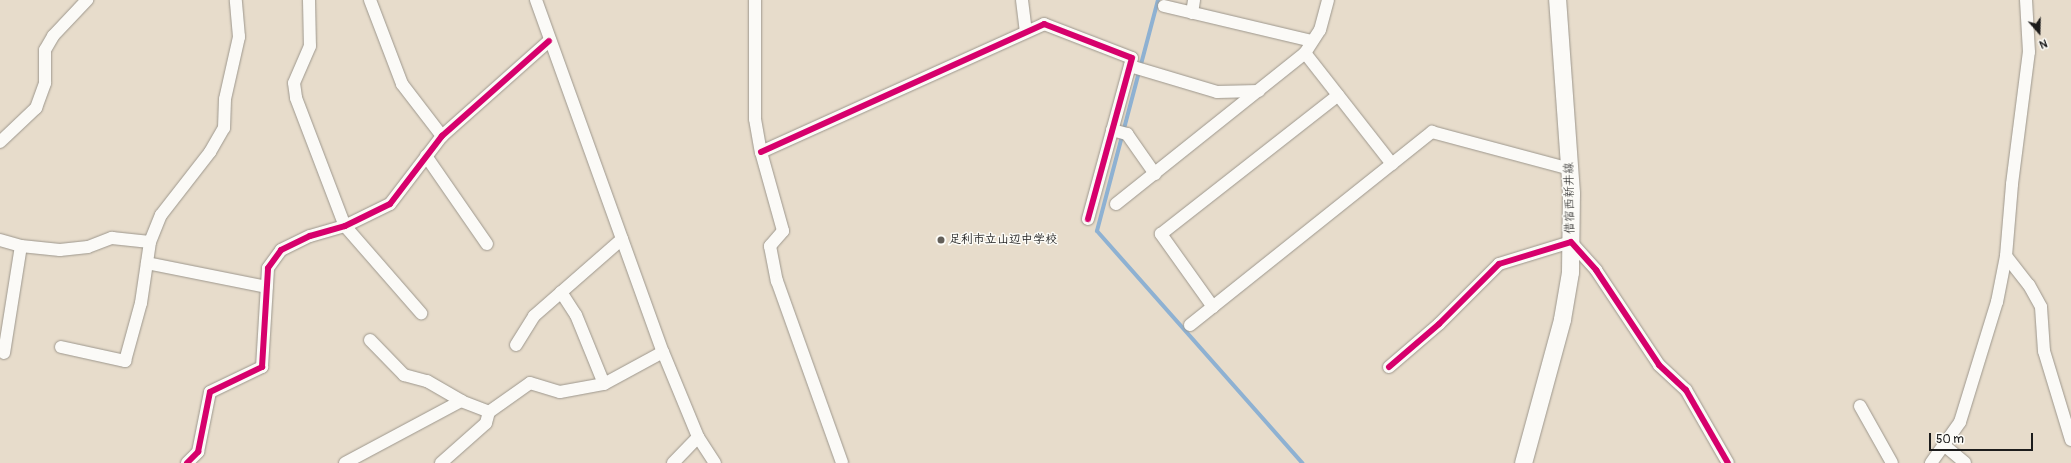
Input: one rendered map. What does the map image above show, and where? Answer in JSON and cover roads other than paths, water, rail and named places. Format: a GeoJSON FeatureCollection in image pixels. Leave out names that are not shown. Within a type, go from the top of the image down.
{"type":"FeatureCollection","features":[{"type":"Feature","properties":{"kind":"main road","name":"借宿西新井線"},"geometry":{"type":"LineString","coordinates":[[1523,463],[1562,319],[1570,272],[1570,169],[1557,0]]}},
{"type":"Feature","properties":{"kind":"street"},"geometry":{"type":"LineString","coordinates":[[0,142],[36,108],[45,83],[45,50],[53,36],[87,0]]}},
{"type":"Feature","properties":{"kind":"street"},"geometry":{"type":"LineString","coordinates":[[61,347],[125,361],[141,303],[150,242],[161,215],[210,152],[224,128],[225,99],[238,37],[236,0]]}},
{"type":"Feature","properties":{"kind":"street"},"geometry":{"type":"LineString","coordinates":[[309,0],[310,46],[294,83],[296,98],[345,226],[421,313]]}},
{"type":"Feature","properties":{"kind":"street"},"geometry":{"type":"LineString","coordinates":[[370,0],[402,84],[442,136]]}},
{"type":"Feature","properties":{"kind":"street"},"geometry":{"type":"LineString","coordinates":[[536,0],[549,41],[663,352],[698,437],[715,463]]}},
{"type":"Feature","properties":{"kind":"street"},"geometry":{"type":"LineString","coordinates":[[755,0],[755,119],[761,152],[783,231],[770,246],[777,281],[842,463]]}},
{"type":"Feature","properties":{"kind":"street"},"geometry":{"type":"LineString","coordinates":[[1022,0],[1026,32]]}},
{"type":"Feature","properties":{"kind":"street"},"geometry":{"type":"LineString","coordinates":[[1192,12],[1194,0]]}},
{"type":"Feature","properties":{"kind":"street"},"geometry":{"type":"LineString","coordinates":[[1116,204],[1259,91],[1305,52],[1320,30],[1328,0]]}},
{"type":"Feature","properties":{"kind":"street"},"geometry":{"type":"LineString","coordinates":[[1931,463],[1945,446],[1960,422],[1997,302],[2006,256],[2012,184],[2029,52],[2026,0]]}},
{"type":"Feature","properties":{"kind":"street"},"geometry":{"type":"LineString","coordinates":[[1164,6],[1312,41]]}},
{"type":"Feature","properties":{"kind":"street"},"geometry":{"type":"LineString","coordinates":[[761,152],[1044,24],[1132,58],[1088,219]]}},
{"type":"Feature","properties":{"kind":"street"},"geometry":{"type":"LineString","coordinates":[[187,463],[198,452],[210,392],[262,367],[268,268],[281,250],[310,236],[345,226],[390,204],[442,136],[549,41]]}},
{"type":"Feature","properties":{"kind":"street"},"geometry":{"type":"LineString","coordinates":[[1305,52],[1392,164]]}},
{"type":"Feature","properties":{"kind":"street"},"geometry":{"type":"LineString","coordinates":[[1130,66],[1217,92],[1259,91]]}},
{"type":"Feature","properties":{"kind":"street"},"geometry":{"type":"LineString","coordinates":[[1213,307],[1161,234],[1338,95]]}},
{"type":"Feature","properties":{"kind":"street"},"geometry":{"type":"LineString","coordinates":[[1112,130],[1127,134],[1155,174]]}},
{"type":"Feature","properties":{"kind":"street"},"geometry":{"type":"LineString","coordinates":[[1190,325],[1432,132],[1570,169]]}},
{"type":"Feature","properties":{"kind":"street"},"geometry":{"type":"LineString","coordinates":[[426,156],[487,244]]}},
{"type":"Feature","properties":{"kind":"street"},"geometry":{"type":"LineString","coordinates":[[0,240],[21,246],[60,250],[88,247],[112,238],[150,242]]}},
{"type":"Feature","properties":{"kind":"street"},"geometry":{"type":"LineString","coordinates":[[516,345],[534,316],[622,239]]}},
{"type":"Feature","properties":{"kind":"street"},"geometry":{"type":"LineString","coordinates":[[1389,367],[1439,324],[1499,264],[1571,242],[1596,270],[1659,365],[1686,390],[1728,463]]}},
{"type":"Feature","properties":{"kind":"street"},"geometry":{"type":"LineString","coordinates":[[4,353],[21,246]]}},
{"type":"Feature","properties":{"kind":"street"},"geometry":{"type":"LineString","coordinates":[[2006,256],[2029,285],[2041,307],[2044,351],[2071,440]]}},
{"type":"Feature","properties":{"kind":"street"},"geometry":{"type":"LineString","coordinates":[[147,263],[267,287]]}},
{"type":"Feature","properties":{"kind":"street"},"geometry":{"type":"LineString","coordinates":[[561,292],[576,315],[604,384]]}},
{"type":"Feature","properties":{"kind":"street"},"geometry":{"type":"LineString","coordinates":[[370,340],[404,375],[427,381],[461,401],[489,412]]}},
{"type":"Feature","properties":{"kind":"street"},"geometry":{"type":"LineString","coordinates":[[441,463],[486,423],[489,412],[530,383],[560,392],[604,384],[663,352]]}},
{"type":"Feature","properties":{"kind":"street"},"geometry":{"type":"LineString","coordinates":[[345,463],[461,401]]}},
{"type":"Feature","properties":{"kind":"street"},"geometry":{"type":"LineString","coordinates":[[1860,406],[1892,463]]}},
{"type":"Feature","properties":{"kind":"street"},"geometry":{"type":"LineString","coordinates":[[673,463],[698,437]]}},
{"type":"Feature","properties":{"kind":"street"},"geometry":{"type":"LineString","coordinates":[[1945,446],[1965,463]]}},
{"type":"Feature","properties":{"kind":"waterway"},"geometry":{"type":"LineString","coordinates":[[1158,0],[1097,231],[1302,463]]}},
{"type":"Feature","properties":{"kind":"place","name":"足利市立山辺中学校"},"geometry":{"type":"Point","coordinates":[941,240]}}]}
